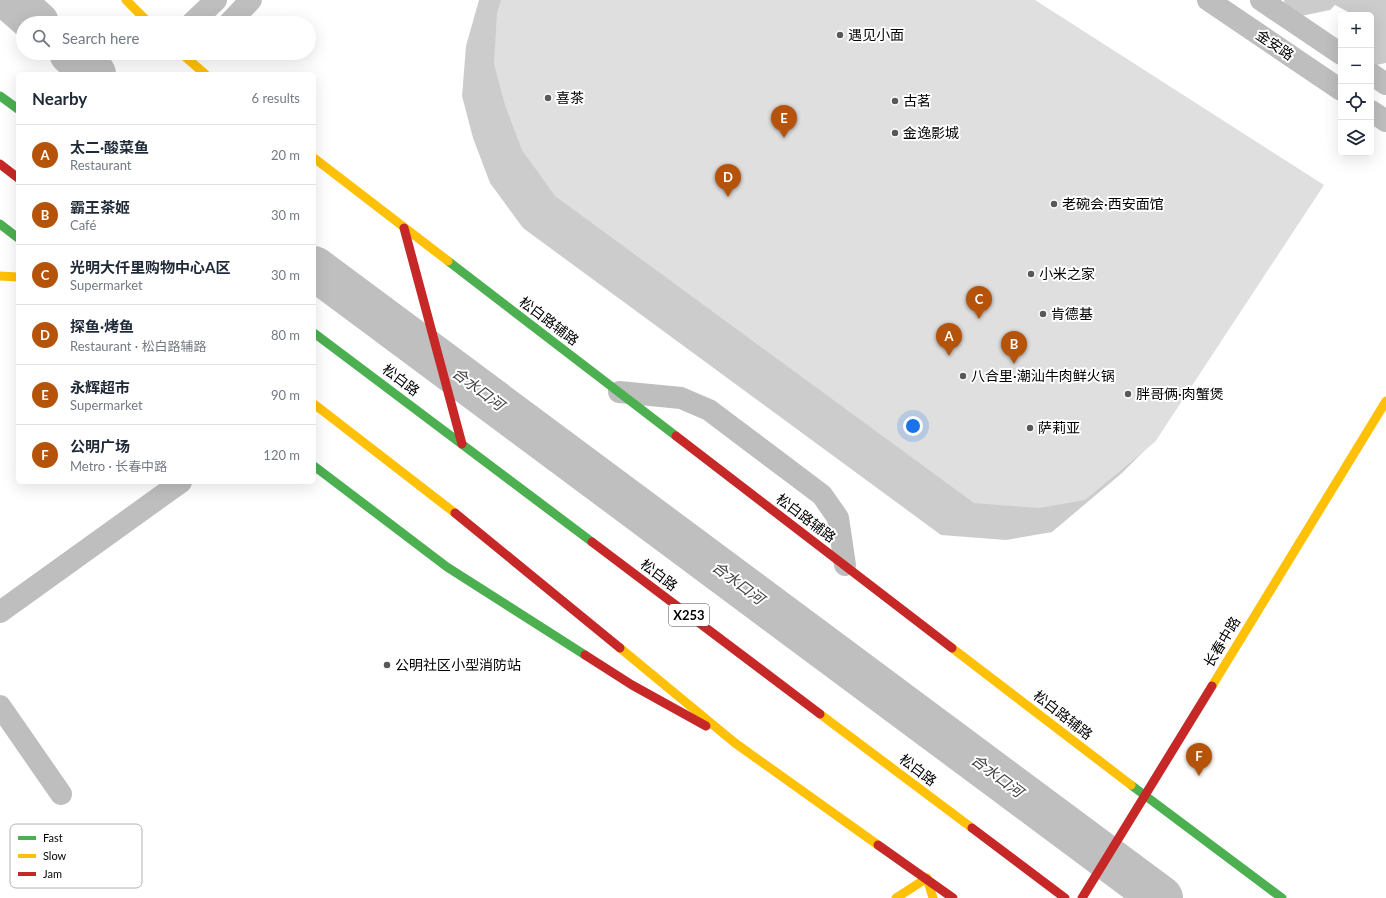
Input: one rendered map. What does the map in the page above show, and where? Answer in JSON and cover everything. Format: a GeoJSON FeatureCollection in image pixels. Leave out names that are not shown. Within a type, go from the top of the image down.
{"type":"FeatureCollection","features":[{"type":"Feature","properties":{"kind":"main road"},"geometry":{"type":"LineString","coordinates":[[126,0],[142,16]]}},
{"type":"Feature","properties":{"kind":"main road"},"geometry":{"type":"LineString","coordinates":[[0,96],[16,108]]}},
{"type":"Feature","properties":{"kind":"main road","name":"松白路辅路"},"geometry":{"type":"LineString","coordinates":[[316,160],[1144,796],[1282,898]]}},
{"type":"Feature","properties":{"kind":"main road"},"geometry":{"type":"LineString","coordinates":[[0,164],[16,176]]}},
{"type":"Feature","properties":{"kind":"main road"},"geometry":{"type":"LineString","coordinates":[[0,224],[16,236]]}},
{"type":"Feature","properties":{"kind":"main road"},"geometry":{"type":"LineString","coordinates":[[404,228],[462,444]]}},
{"type":"Feature","properties":{"kind":"main road"},"geometry":{"type":"LineString","coordinates":[[0,276],[16,277]]}},
{"type":"Feature","properties":{"kind":"main road","name":"松白路"},"geometry":{"type":"LineString","coordinates":[[316,334],[1065,898]]}},
{"type":"Feature","properties":{"kind":"main road","name":"长春中路"},"geometry":{"type":"LineString","coordinates":[[1082,898],[1386,401]]}},
{"type":"Feature","properties":{"kind":"main road"},"geometry":{"type":"LineString","coordinates":[[316,406],[436,497],[735,743],[927,878],[953,898]]}},
{"type":"Feature","properties":{"kind":"main road"},"geometry":{"type":"LineString","coordinates":[[316,468],[447,567],[632,685],[735,743]]}},
{"type":"Feature","properties":{"kind":"main road"},"geometry":{"type":"LineString","coordinates":[[896,898],[927,878]]}},
{"type":"Feature","properties":{"kind":"main road"},"geometry":{"type":"LineString","coordinates":[[927,878],[933,898]]}},
{"type":"Feature","properties":{"kind":"street"},"geometry":{"type":"LineString","coordinates":[[199,16],[216,0]]}},
{"type":"Feature","properties":{"kind":"street"},"geometry":{"type":"LineString","coordinates":[[236,16],[251,0]]}},
{"type":"Feature","properties":{"kind":"street","name":"金安路"},"geometry":{"type":"LineString","coordinates":[[1208,0],[1338,88]]}},
{"type":"Feature","properties":{"kind":"street"},"geometry":{"type":"LineString","coordinates":[[1261,0],[1338,52]]}},
{"type":"Feature","properties":{"kind":"street"},"geometry":{"type":"LineString","coordinates":[[1374,76],[1386,84]]}},
{"type":"Feature","properties":{"kind":"street"},"geometry":{"type":"LineString","coordinates":[[1374,113],[1386,121]]}},
{"type":"Feature","properties":{"kind":"street"},"geometry":{"type":"LineString","coordinates":[[619,392],[681,398],[709,410],[822,495],[838,518],[845,565]]}},
{"type":"Feature","properties":{"kind":"street"},"geometry":{"type":"LineString","coordinates":[[0,612],[179,484]]}},
{"type":"Feature","properties":{"kind":"street"},"geometry":{"type":"LineString","coordinates":[[0,706],[61,794]]}},
{"type":"Feature","properties":{"kind":"building"},"geometry":{"type":"Polygon","coordinates":[[[501,0],[1035,0],[1324,185],[1155,442],[1085,500],[1039,508],[974,503],[555,196],[522,150],[505,105],[494,64],[497,13],[501,0]]]}},
{"type":"Feature","properties":{"kind":"waterway","name":"合水口河"},"geometry":{"type":"LineString","coordinates":[[11,0],[29,16]]}},
{"type":"Feature","properties":{"kind":"waterway","name":"合水口河"},"geometry":{"type":"LineString","coordinates":[[79,60],[92,72]]}},
{"type":"Feature","properties":{"kind":"waterway","name":"合水口河"},"geometry":{"type":"LineString","coordinates":[[316,269],[1161,898]]}},
{"type":"Feature","properties":{"kind":"traffic: fast"},"geometry":{"type":"LineString","coordinates":[[0,96],[16,108]]}},
{"type":"Feature","properties":{"kind":"traffic: fast"},"geometry":{"type":"LineString","coordinates":[[0,224],[16,236]]}},
{"type":"Feature","properties":{"kind":"traffic: fast"},"geometry":{"type":"LineString","coordinates":[[448,261],[676,436]]}},
{"type":"Feature","properties":{"kind":"traffic: fast"},"geometry":{"type":"LineString","coordinates":[[316,335],[592,542]]}},
{"type":"Feature","properties":{"kind":"traffic: fast"},"geometry":{"type":"LineString","coordinates":[[316,468],[447,567],[585,655]]}},
{"type":"Feature","properties":{"kind":"traffic: fast"},"geometry":{"type":"LineString","coordinates":[[1131,785],[1282,898]]}},
{"type":"Feature","properties":{"kind":"traffic: slow"},"geometry":{"type":"LineString","coordinates":[[126,0],[142,16]]}},
{"type":"Feature","properties":{"kind":"traffic: slow"},"geometry":{"type":"LineString","coordinates":[[189,60],[203,72]]}},
{"type":"Feature","properties":{"kind":"traffic: slow"},"geometry":{"type":"LineString","coordinates":[[316,160],[448,261]]}},
{"type":"Feature","properties":{"kind":"traffic: slow"},"geometry":{"type":"LineString","coordinates":[[0,276],[16,277]]}},
{"type":"Feature","properties":{"kind":"traffic: slow"},"geometry":{"type":"LineString","coordinates":[[1212,686],[1386,401]]}},
{"type":"Feature","properties":{"kind":"traffic: slow"},"geometry":{"type":"LineString","coordinates":[[316,406],[455,513]]}},
{"type":"Feature","properties":{"kind":"traffic: slow"},"geometry":{"type":"LineString","coordinates":[[620,648],[735,743],[878,845]]}},
{"type":"Feature","properties":{"kind":"traffic: slow"},"geometry":{"type":"LineString","coordinates":[[952,648],[1131,785]]}},
{"type":"Feature","properties":{"kind":"traffic: slow"},"geometry":{"type":"LineString","coordinates":[[820,714],[972,828]]}},
{"type":"Feature","properties":{"kind":"traffic: slow"},"geometry":{"type":"LineString","coordinates":[[896,898],[927,878],[933,898]]}},
{"type":"Feature","properties":{"kind":"traffic: jam"},"geometry":{"type":"LineString","coordinates":[[0,164],[16,176]]}},
{"type":"Feature","properties":{"kind":"traffic: jam"},"geometry":{"type":"LineString","coordinates":[[404,228],[462,444]]}},
{"type":"Feature","properties":{"kind":"traffic: jam"},"geometry":{"type":"LineString","coordinates":[[676,436],[952,648]]}},
{"type":"Feature","properties":{"kind":"traffic: jam"},"geometry":{"type":"LineString","coordinates":[[455,513],[620,648]]}},
{"type":"Feature","properties":{"kind":"traffic: jam"},"geometry":{"type":"LineString","coordinates":[[592,542],[820,714]]}},
{"type":"Feature","properties":{"kind":"traffic: jam"},"geometry":{"type":"LineString","coordinates":[[585,655],[632,685],[706,726]]}},
{"type":"Feature","properties":{"kind":"traffic: jam"},"geometry":{"type":"LineString","coordinates":[[1082,898],[1212,686]]}},
{"type":"Feature","properties":{"kind":"traffic: jam"},"geometry":{"type":"LineString","coordinates":[[972,828],[1065,898]]}},
{"type":"Feature","properties":{"kind":"traffic: jam"},"geometry":{"type":"LineString","coordinates":[[878,845],[953,898]]}},
{"type":"Feature","properties":{"kind":"place","name":"遇见小面"},"geometry":{"type":"Point","coordinates":[840,35]}},
{"type":"Feature","properties":{"kind":"place","name":"喜茶"},"geometry":{"type":"Point","coordinates":[548,98]}},
{"type":"Feature","properties":{"kind":"place","name":"古茗"},"geometry":{"type":"Point","coordinates":[895,101]}},
{"type":"Feature","properties":{"kind":"place","name":"金逸影城"},"geometry":{"type":"Point","coordinates":[895,133]}},
{"type":"Feature","properties":{"kind":"place","name":"永辉超市"},"geometry":{"type":"Point","coordinates":[784,138]}},
{"type":"Feature","properties":{"kind":"place","name":"探鱼·烤鱼"},"geometry":{"type":"Point","coordinates":[728,197]}},
{"type":"Feature","properties":{"kind":"place","name":"老碗会·西安面馆"},"geometry":{"type":"Point","coordinates":[1054,204]}},
{"type":"Feature","properties":{"kind":"place","name":"小米之家"},"geometry":{"type":"Point","coordinates":[1031,274]}},
{"type":"Feature","properties":{"kind":"place","name":"肯德基"},"geometry":{"type":"Point","coordinates":[1043,314]}},
{"type":"Feature","properties":{"kind":"place","name":"光明大仟里购物中心A区"},"geometry":{"type":"Point","coordinates":[979,319]}},
{"type":"Feature","properties":{"kind":"place","name":"太二·酸菜鱼"},"geometry":{"type":"Point","coordinates":[949,356]}},
{"type":"Feature","properties":{"kind":"place","name":"霸王茶姬"},"geometry":{"type":"Point","coordinates":[1014,364]}},
{"type":"Feature","properties":{"kind":"place","name":"八合里·潮汕牛肉鲜火锅"},"geometry":{"type":"Point","coordinates":[963,376]}},
{"type":"Feature","properties":{"kind":"place","name":"胖哥俩·肉蟹煲"},"geometry":{"type":"Point","coordinates":[1128,394]}},
{"type":"Feature","properties":{"kind":"place","name":"萨莉亚"},"geometry":{"type":"Point","coordinates":[1030,428]}},
{"type":"Feature","properties":{"kind":"place","name":"公明社区小型消防站"},"geometry":{"type":"Point","coordinates":[387,665]}},
{"type":"Feature","properties":{"kind":"place","name":"公明广场"},"geometry":{"type":"Point","coordinates":[1199,776]}}]}
